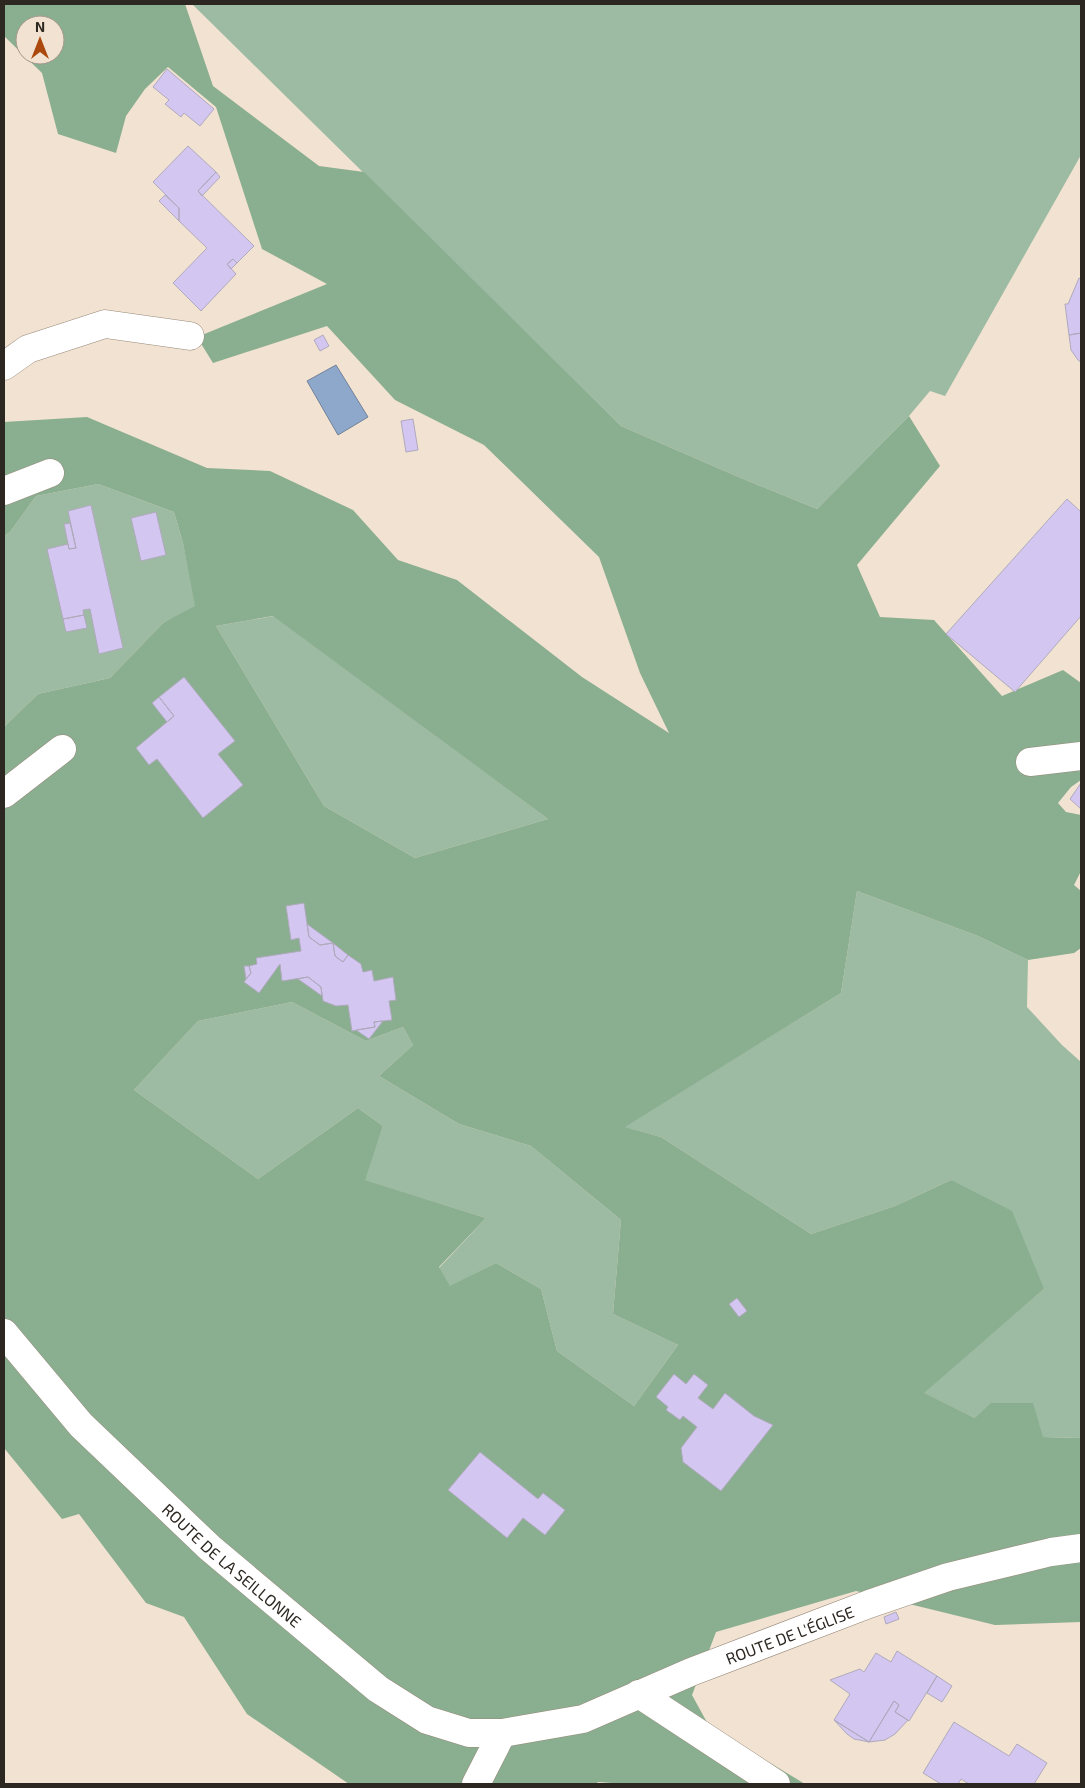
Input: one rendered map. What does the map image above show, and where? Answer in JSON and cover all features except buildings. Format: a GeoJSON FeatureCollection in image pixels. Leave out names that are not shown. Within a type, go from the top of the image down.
{"type":"FeatureCollection","features":[{"type":"Feature","properties":{"kind":"street"},"geometry":{"type":"LineString","coordinates":[[4,366],[28,349],[105,324],[190,336]]}},
{"type":"Feature","properties":{"kind":"street"},"geometry":{"type":"LineString","coordinates":[[4,491],[50,473]]}},
{"type":"Feature","properties":{"kind":"street"},"geometry":{"type":"LineString","coordinates":[[4,794],[62,749]]}},
{"type":"Feature","properties":{"kind":"street"},"geometry":{"type":"LineString","coordinates":[[1030,762],[1081,756]]}},
{"type":"Feature","properties":{"kind":"street","name":"ROUTE DE LA SEILLONNE"},"geometry":{"type":"LineString","coordinates":[[4,1333],[80,1425],[188,1528],[217,1555],[378,1689],[427,1720],[469,1733],[502,1733]]}},
{"type":"Feature","properties":{"kind":"street","name":"ROUTE DE L'ÉGLISE"},"geometry":{"type":"LineString","coordinates":[[502,1733],[584,1719],[745,1650],[948,1577],[1051,1552],[1081,1548]]}},
{"type":"Feature","properties":{"kind":"street"},"geometry":{"type":"LineString","coordinates":[[639,1694],[776,1784]]}},
{"type":"Feature","properties":{"kind":"street"},"geometry":{"type":"LineString","coordinates":[[476,1784],[502,1733]]}},
{"type":"Feature","properties":{"kind":"green space"},"geometry":{"type":"Polygon","coordinates":[[[4,4],[185,4],[213,86],[319,166],[364,172],[621,426],[741,478],[817,509],[909,416],[940,466],[857,565],[880,617],[934,620],[1002,696],[1063,670],[1081,683],[1081,780],[1071,787],[1058,803],[1066,812],[1081,815],[1081,871],[1074,885],[1081,891],[1081,948],[1074,953],[1028,960],[978,936],[857,891],[841,993],[625,1127],[661,1137],[811,1234],[895,1206],[951,1180],[1012,1211],[1044,1289],[924,1393],[975,1418],[991,1403],[1033,1403],[1043,1437],[1081,1438],[1081,1622],[995,1625],[856,1591],[716,1632],[692,1695],[709,1726],[805,1784],[626,1784],[598,1782],[596,1784],[349,1784],[247,1714],[184,1617],[146,1603],[79,1514],[62,1519],[4,1448],[4,727],[38,694],[110,678],[163,623],[195,606],[183,543],[174,512],[98,484],[36,496],[10,532],[4,536],[4,422],[87,417],[207,468],[270,471],[353,510],[398,560],[457,580],[582,677],[669,733],[640,673],[599,557],[484,445],[395,400],[327,326],[213,363],[197,337],[327,284],[262,249],[216,107],[168,67],[145,89],[126,116],[116,153],[58,134],[42,73],[34,65],[65,65],[65,15],[15,15],[15,47],[4,36],[4,4]],[[273,616],[216,626],[324,806],[415,858],[548,819],[273,616]],[[292,1002],[198,1021],[134,1090],[258,1179],[358,1108],[383,1126],[365,1180],[486,1218],[439,1267],[450,1286],[496,1263],[541,1289],[557,1351],[634,1406],[678,1345],[613,1314],[621,1220],[531,1146],[459,1124],[379,1076],[413,1045],[403,1027],[366,1041],[292,1002]]]}},
{"type":"Feature","properties":{"kind":"green space"},"geometry":{"type":"Polygon","coordinates":[[[192,4],[1081,4],[1081,155],[945,396],[930,391],[909,416],[817,509],[621,426],[192,4]]]}},
{"type":"Feature","properties":{"kind":"green space"},"geometry":{"type":"Polygon","coordinates":[[[98,484],[174,512],[183,543],[196,607],[163,623],[110,678],[38,694],[4,727],[4,536],[10,532],[36,496],[98,484]]]}},
{"type":"Feature","properties":{"kind":"green space"},"geometry":{"type":"Polygon","coordinates":[[[274,616],[548,819],[415,858],[324,806],[216,626],[274,616]]]}},
{"type":"Feature","properties":{"kind":"green space"},"geometry":{"type":"Polygon","coordinates":[[[857,891],[978,936],[1028,960],[1027,1007],[1062,1045],[1081,1062],[1081,1438],[1043,1437],[975,1418],[923,1393],[1044,1289],[951,1180],[895,1206],[811,1234],[661,1137],[624,1127],[841,993],[857,891]]]}},
{"type":"Feature","properties":{"kind":"green space"},"geometry":{"type":"Polygon","coordinates":[[[292,1002],[366,1041],[403,1027],[413,1045],[379,1076],[459,1124],[531,1146],[621,1220],[613,1314],[678,1345],[634,1406],[557,1351],[541,1289],[496,1263],[450,1287],[439,1268],[486,1218],[364,1180],[383,1126],[358,1108],[258,1179],[134,1090],[198,1021],[292,1002]]]}},
{"type":"Feature","properties":{"kind":"water"},"geometry":{"type":"Polygon","coordinates":[[[336,365],[368,417],[338,435],[307,381],[336,365]]]}}]}
